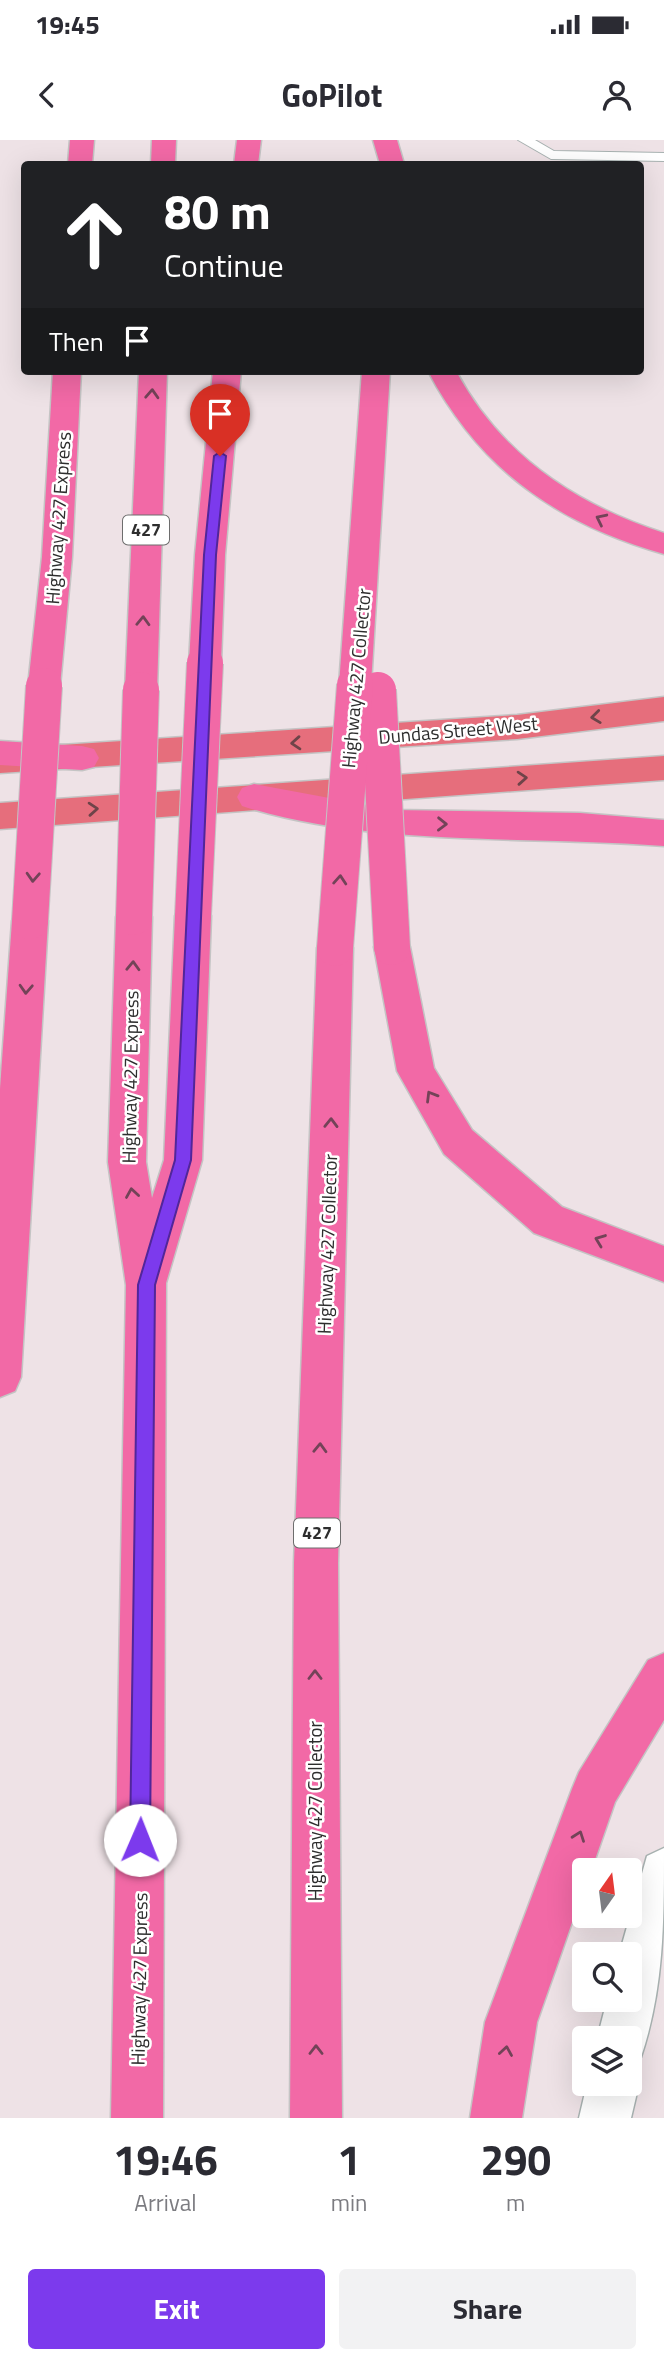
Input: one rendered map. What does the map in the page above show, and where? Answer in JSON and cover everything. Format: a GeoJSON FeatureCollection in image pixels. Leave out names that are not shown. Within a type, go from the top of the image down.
{"type":"FeatureCollection","features":[{"type":"Feature","properties":{"kind":"highway"},"geometry":{"type":"LineString","coordinates":[[80,161],[82,140]]}},
{"type":"Feature","properties":{"kind":"highway"},"geometry":{"type":"LineString","coordinates":[[163,161],[164,140]]}},
{"type":"Feature","properties":{"kind":"highway"},"geometry":{"type":"LineString","coordinates":[[246,161],[249,140]]}},
{"type":"Feature","properties":{"kind":"highway"},"geometry":{"type":"LineString","coordinates":[[376,140],[380,161]]}},
{"type":"Feature","properties":{"kind":"highway"},"geometry":{"type":"LineString","coordinates":[[385,140],[391,161]]}},
{"type":"Feature","properties":{"kind":"highway","name":"Highway 427 Express"},"geometry":{"type":"LineString","coordinates":[[0,1377],[44,686],[59,531],[67,375]]}},
{"type":"Feature","properties":{"kind":"highway","name":"Highway 427 Express"},"geometry":{"type":"LineString","coordinates":[[137,2118],[146,1285],[127,1162],[153,375]]}},
{"type":"Feature","properties":{"kind":"highway"},"geometry":{"type":"LineString","coordinates":[[146,1285],[183,1160],[210,555],[228,375]]}},
{"type":"Feature","properties":{"kind":"highway","name":"Highway 427 Collector"},"geometry":{"type":"LineString","coordinates":[[316,2118],[316,1563],[335,948],[367,687],[363,594],[376,375]]}},
{"type":"Feature","properties":{"kind":"highway"},"geometry":{"type":"LineString","coordinates":[[444,375],[454,398],[473,425],[489,443],[529,477],[606,522],[664,544]]}},
{"type":"Feature","properties":{"kind":"highway"},"geometry":{"type":"LineString","coordinates":[[367,687],[392,947],[416,1071],[458,1142],[548,1220],[664,1264]]}},
{"type":"Feature","properties":{"kind":"highway"},"geometry":{"type":"LineString","coordinates":[[0,753],[82,758]]}},
{"type":"Feature","properties":{"kind":"highway"},"geometry":{"type":"LineString","coordinates":[[254,797],[394,823],[580,826],[664,833]]}},
{"type":"Feature","properties":{"kind":"highway"},"geometry":{"type":"LineString","coordinates":[[496,2118],[510,2022],[596,1789],[664,1676]]}},
{"type":"Feature","properties":{"kind":"main road","name":"Dundas Street West"},"geometry":{"type":"LineString","coordinates":[[0,761],[82,758],[517,727],[664,709]]}},
{"type":"Feature","properties":{"kind":"main road"},"geometry":{"type":"LineString","coordinates":[[0,816],[664,768]]}},
{"type":"Feature","properties":{"kind":"street"},"geometry":{"type":"LineString","coordinates":[[626,2026],[664,1873]]}},
{"type":"Feature","properties":{"kind":"street"},"geometry":{"type":"LineString","coordinates":[[605,2118],[610,2096]]}},
{"type":"Feature","properties":{"kind":"lane"},"geometry":{"type":"LineString","coordinates":[[525,140],[551,155],[664,157]]}},
{"type":"Feature","properties":{"kind":"route"},"geometry":{"type":"LineString","coordinates":[[140,1840],[146,1285],[183,1160],[210,555],[220,456]]}}]}
